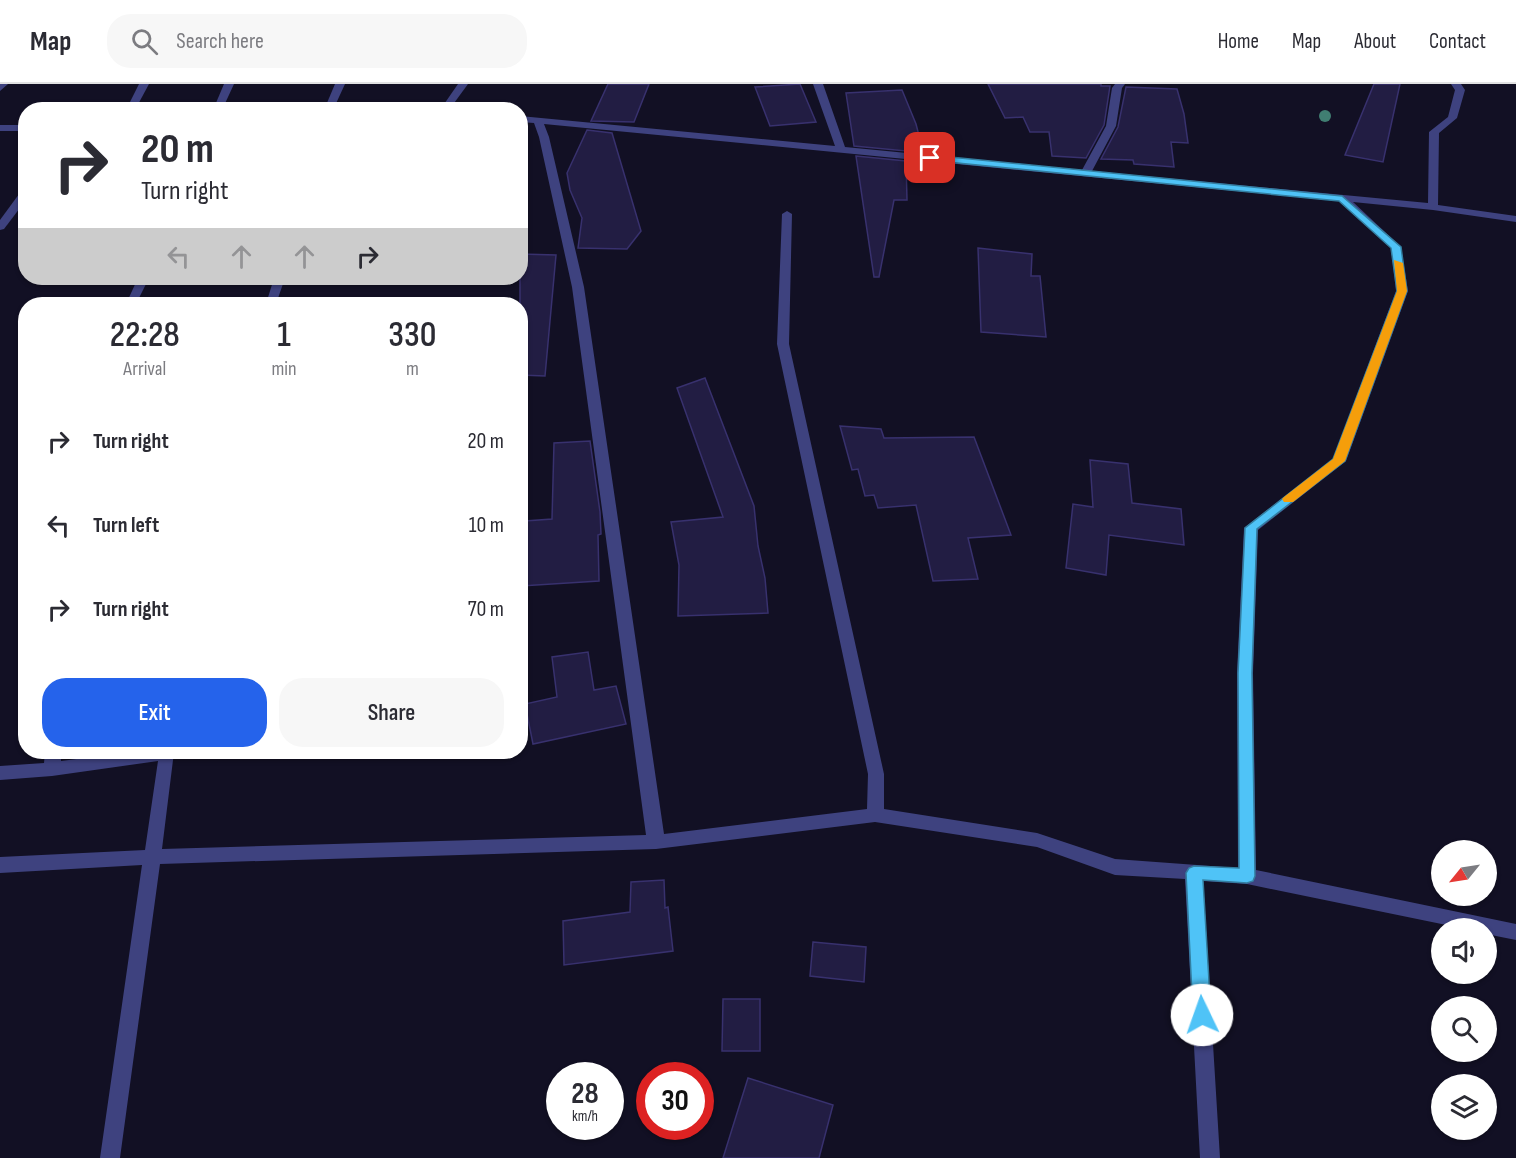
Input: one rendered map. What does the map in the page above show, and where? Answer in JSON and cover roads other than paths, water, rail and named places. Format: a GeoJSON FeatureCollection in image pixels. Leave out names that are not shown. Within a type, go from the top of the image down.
{"type":"FeatureCollection","features":[{"type":"Feature","properties":{"kind":"street"},"geometry":{"type":"LineString","coordinates":[[0,88],[3,84]]}},
{"type":"Feature","properties":{"kind":"street"},"geometry":{"type":"LineString","coordinates":[[134,102],[144,84]]}},
{"type":"Feature","properties":{"kind":"street"},"geometry":{"type":"LineString","coordinates":[[221,102],[229,84]]}},
{"type":"Feature","properties":{"kind":"street"},"geometry":{"type":"LineString","coordinates":[[332,102],[340,84]]}},
{"type":"Feature","properties":{"kind":"street"},"geometry":{"type":"LineString","coordinates":[[450,102],[463,84]]}},
{"type":"Feature","properties":{"kind":"street"},"geometry":{"type":"LineString","coordinates":[[818,84],[841,149]]}},
{"type":"Feature","properties":{"kind":"street"},"geometry":{"type":"LineString","coordinates":[[1086,173],[1111,126],[1117,88],[1120,84]]}},
{"type":"Feature","properties":{"kind":"street"},"geometry":{"type":"LineString","coordinates":[[1433,207],[1434,132],[1452,118],[1460,90],[1456,84]]}},
{"type":"Feature","properties":{"kind":"street"},"geometry":{"type":"LineString","coordinates":[[528,119],[1433,207],[1516,219]]}},
{"type":"Feature","properties":{"kind":"street"},"geometry":{"type":"LineString","coordinates":[[537,119],[544,137],[578,287],[656,842]]}},
{"type":"Feature","properties":{"kind":"street"},"geometry":{"type":"LineString","coordinates":[[0,128],[18,128]]}},
{"type":"Feature","properties":{"kind":"street"},"geometry":{"type":"LineString","coordinates":[[1247,876],[1245,673],[1251,528],[1339,461],[1402,291],[1396,247],[1342,198]]}},
{"type":"Feature","properties":{"kind":"street"},"geometry":{"type":"LineString","coordinates":[[0,227],[18,203]]}},
{"type":"Feature","properties":{"kind":"street"},"geometry":{"type":"LineString","coordinates":[[787,214],[783,344],[876,774],[875,814]]}},
{"type":"Feature","properties":{"kind":"street"},"geometry":{"type":"LineString","coordinates":[[52,769],[53,759]]}},
{"type":"Feature","properties":{"kind":"street"},"geometry":{"type":"LineString","coordinates":[[0,773],[52,769],[124,759]]}},
{"type":"Feature","properties":{"kind":"street"},"geometry":{"type":"LineString","coordinates":[[110,1158],[166,759]]}},
{"type":"Feature","properties":{"kind":"street"},"geometry":{"type":"LineString","coordinates":[[0,865],[153,857],[656,842],[875,814],[1037,840],[1115,867],[1247,876],[1516,932]]}},
{"type":"Feature","properties":{"kind":"street"},"geometry":{"type":"LineString","coordinates":[[1194,873],[1210,1158]]}}]}
